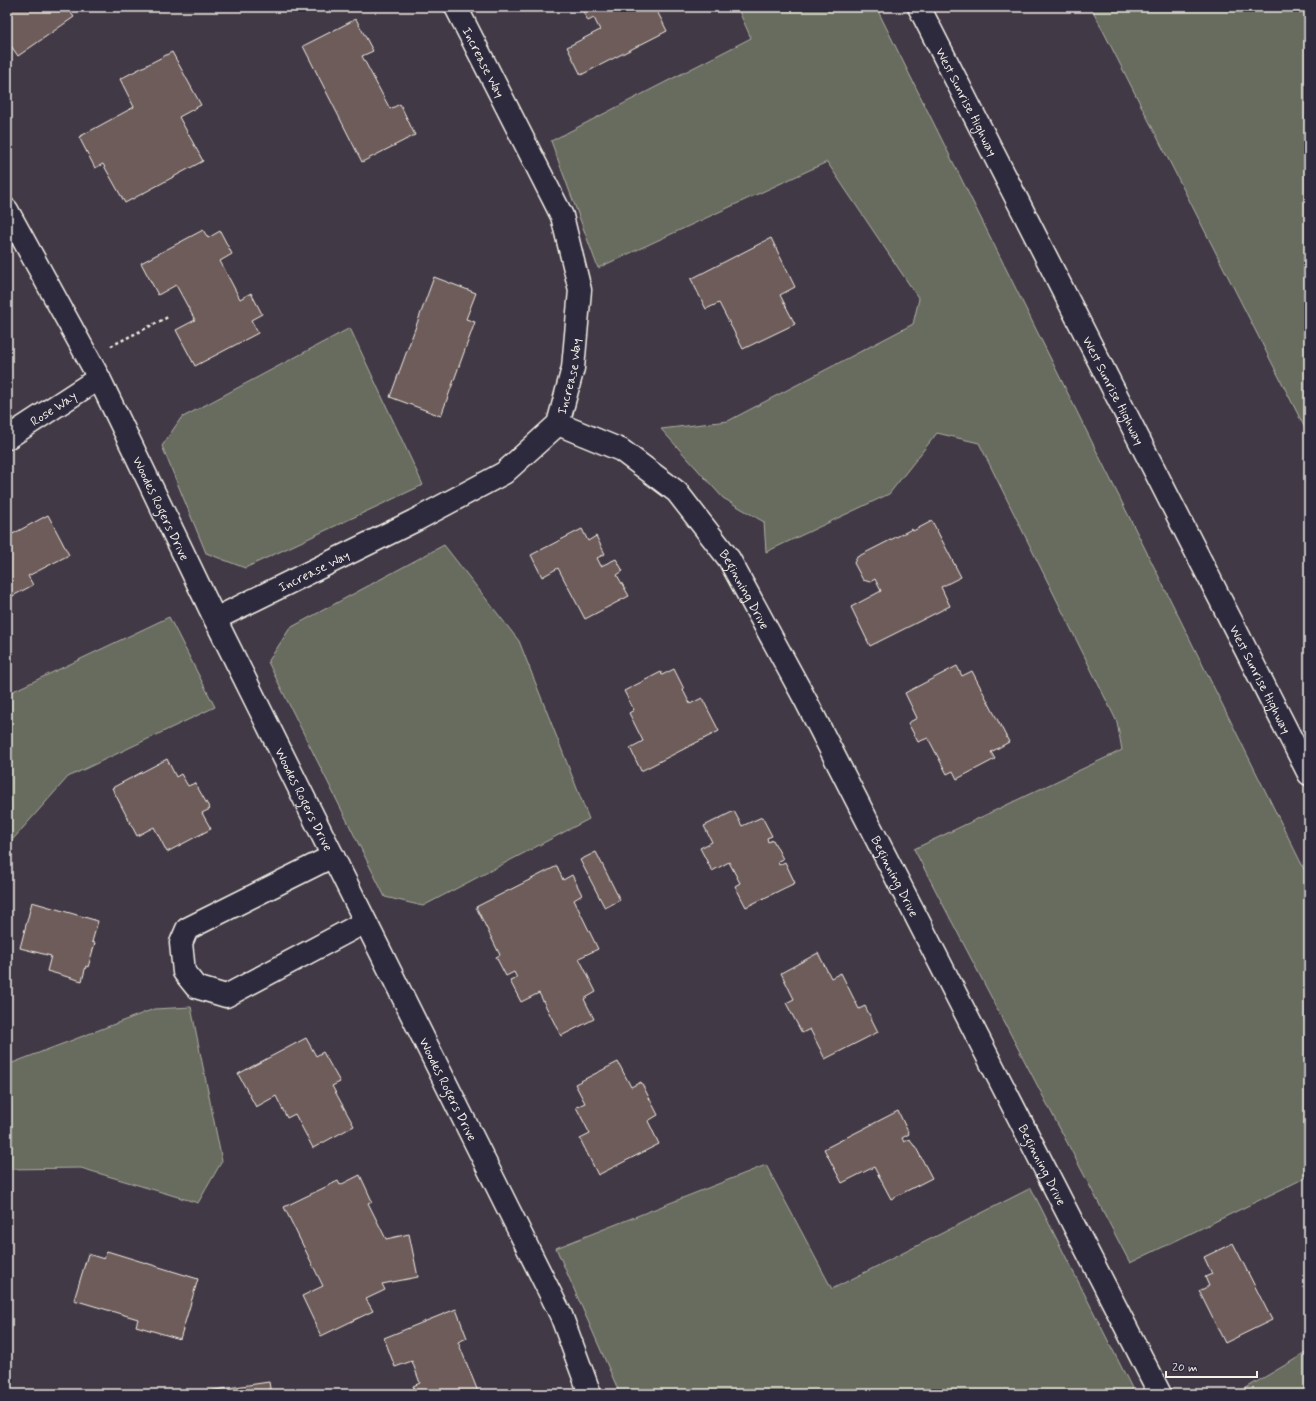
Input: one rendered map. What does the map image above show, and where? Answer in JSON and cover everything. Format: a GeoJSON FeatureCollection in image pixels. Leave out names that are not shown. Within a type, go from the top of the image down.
{"type":"FeatureCollection","features":[{"type":"Feature","properties":{"kind":"street","name":"Increase Way"},"geometry":{"type":"LineString","coordinates":[[215,619],[414,521],[504,474],[558,424],[573,368],[580,290],[562,216],[456,7]]}},
{"type":"Feature","properties":{"kind":"street","name":"West Sunrise Highway"},"geometry":{"type":"LineString","coordinates":[[919,7],[1309,774]]}},
{"type":"Feature","properties":{"kind":"street","name":"Woodes Rogers Drive"},"geometry":{"type":"LineString","coordinates":[[7,210],[99,378],[215,619],[561,1316],[590,1394]]}},
{"type":"Feature","properties":{"kind":"street","name":"Rose Way"},"geometry":{"type":"LineString","coordinates":[[7,438],[99,378]]}},
{"type":"Feature","properties":{"kind":"street","name":"Beginning Drive"},"geometry":{"type":"LineString","coordinates":[[558,424],[621,450],[677,492],[729,559],[806,701],[1160,1394]]}},
{"type":"Feature","properties":{"kind":"street"},"geometry":{"type":"LineString","coordinates":[[333,856],[187,929],[181,943],[184,972],[196,987],[226,996],[365,922]]}},
{"type":"Feature","properties":{"kind":"path"},"geometry":{"type":"LineString","coordinates":[[87,358],[168,317]]}},
{"type":"Feature","properties":{"kind":"shaded area"},"geometry":{"type":"Polygon","coordinates":[[[737,7],[876,7],[1309,879],[1309,1176],[1130,1263],[914,849],[1122,750],[1117,722],[979,443],[937,433],[889,494],[766,552],[764,522],[723,498],[661,429],[728,421],[913,324],[919,299],[827,162],[598,268],[551,141],[751,38],[737,7]]]}},
{"type":"Feature","properties":{"kind":"shaded area"},"geometry":{"type":"Polygon","coordinates":[[[1091,7],[1309,7],[1309,436],[1091,7]]]}},
{"type":"Feature","properties":{"kind":"shaded area"},"geometry":{"type":"Polygon","coordinates":[[[350,328],[423,485],[245,568],[206,553],[162,446],[181,418],[350,328]]]}},
{"type":"Feature","properties":{"kind":"shaded area"},"geometry":{"type":"Polygon","coordinates":[[[444,545],[519,641],[589,819],[423,906],[385,897],[268,662],[290,628],[444,545]]]}},
{"type":"Feature","properties":{"kind":"shaded area"},"geometry":{"type":"Polygon","coordinates":[[[169,617],[215,707],[68,777],[7,846],[7,694],[169,617]]]}},
{"type":"Feature","properties":{"kind":"shaded area"},"geometry":{"type":"Polygon","coordinates":[[[191,1007],[222,1161],[198,1203],[81,1168],[7,1169],[7,1065],[154,1009],[191,1007]]]}},
{"type":"Feature","properties":{"kind":"shaded area"},"geometry":{"type":"Polygon","coordinates":[[[766,1165],[832,1289],[1031,1188],[1135,1394],[620,1394],[556,1248],[766,1165]]]}},
{"type":"Feature","properties":{"kind":"shaded area"},"geometry":{"type":"Polygon","coordinates":[[[1309,1351],[1309,1394],[1236,1394],[1309,1351]]]}},
{"type":"Feature","properties":{"kind":"building"},"geometry":{"type":"Polygon","coordinates":[[[7,7],[67,7],[74,17],[18,56],[7,40],[7,21],[9,20],[7,17],[7,7]]]}},
{"type":"Feature","properties":{"kind":"building"},"geometry":{"type":"Polygon","coordinates":[[[581,7],[643,7],[644,9],[647,7],[655,7],[667,31],[581,75],[567,47],[600,30],[594,18],[588,21],[581,7]]]}},
{"type":"Feature","properties":{"kind":"building"},"geometry":{"type":"Polygon","coordinates":[[[356,19],[373,51],[362,56],[390,109],[400,104],[415,135],[362,162],[303,46],[356,19]]]}},
{"type":"Feature","properties":{"kind":"building"},"geometry":{"type":"Polygon","coordinates":[[[172,52],[201,105],[179,117],[203,161],[125,203],[103,164],[95,168],[79,137],[134,107],[120,79],[172,52]]]}},
{"type":"Feature","properties":{"kind":"building"},"geometry":{"type":"Polygon","coordinates":[[[203,230],[208,238],[220,231],[232,254],[220,261],[240,299],[251,293],[262,314],[251,320],[258,333],[195,366],[176,330],[195,320],[176,285],[158,295],[141,263],[203,230]]]}},
{"type":"Feature","properties":{"kind":"building"},"geometry":{"type":"Polygon","coordinates":[[[771,238],[795,287],[780,295],[795,324],[743,349],[719,303],[706,309],[691,279],[771,238]]]}},
{"type":"Feature","properties":{"kind":"building"},"geometry":{"type":"Polygon","coordinates":[[[434,277],[476,293],[466,319],[475,322],[441,416],[390,397],[434,277]]]}},
{"type":"Feature","properties":{"kind":"building"},"geometry":{"type":"Polygon","coordinates":[[[48,515],[69,555],[28,576],[33,585],[7,599],[7,537],[48,515]]]}},
{"type":"Feature","properties":{"kind":"building"},"geometry":{"type":"Polygon","coordinates":[[[932,521],[961,577],[941,587],[950,606],[870,646],[851,607],[881,591],[875,579],[870,582],[863,580],[854,563],[857,557],[912,529],[913,531],[932,521]]]}},
{"type":"Feature","properties":{"kind":"building"},"geometry":{"type":"Polygon","coordinates":[[[582,529],[588,541],[596,536],[605,554],[597,558],[601,566],[616,559],[623,571],[617,575],[629,596],[585,619],[558,568],[542,577],[531,555],[582,529]]]}},
{"type":"Feature","properties":{"kind":"building"},"geometry":{"type":"Polygon","coordinates":[[[957,666],[962,676],[972,671],[1009,742],[991,752],[995,759],[957,779],[953,771],[947,774],[928,738],[918,742],[908,723],[917,718],[905,693],[957,666]]]}},
{"type":"Feature","properties":{"kind":"building"},"geometry":{"type":"Polygon","coordinates":[[[674,669],[690,704],[702,698],[719,731],[641,771],[630,748],[643,741],[629,713],[634,710],[624,691],[661,672],[662,675],[674,669]]]}},
{"type":"Feature","properties":{"kind":"building"},"geometry":{"type":"Polygon","coordinates":[[[167,759],[176,777],[181,774],[188,786],[195,783],[210,809],[202,813],[211,829],[167,852],[154,827],[137,836],[112,788],[167,759]]]}},
{"type":"Feature","properties":{"kind":"building"},"geometry":{"type":"Polygon","coordinates":[[[734,811],[742,826],[762,817],[772,836],[767,838],[768,842],[773,840],[783,859],[778,861],[779,865],[785,862],[795,883],[746,907],[735,886],[740,883],[729,862],[712,871],[700,848],[712,842],[704,826],[734,811]]]}},
{"type":"Feature","properties":{"kind":"building"},"geometry":{"type":"Polygon","coordinates":[[[596,852],[620,900],[605,908],[580,860],[596,852]]]}},
{"type":"Feature","properties":{"kind":"building"},"geometry":{"type":"Polygon","coordinates":[[[557,866],[563,880],[572,875],[582,895],[574,900],[598,949],[579,958],[596,992],[584,999],[594,1019],[561,1036],[539,993],[521,1002],[510,981],[517,978],[514,972],[506,976],[496,957],[500,955],[476,907],[557,866]]]}},
{"type":"Feature","properties":{"kind":"building"},"geometry":{"type":"Polygon","coordinates":[[[32,902],[98,921],[92,942],[95,943],[82,981],[47,971],[51,956],[20,948],[32,902]]]}},
{"type":"Feature","properties":{"kind":"building"},"geometry":{"type":"Polygon","coordinates":[[[818,953],[831,978],[841,973],[859,1009],[865,1006],[878,1032],[825,1059],[810,1029],[802,1033],[786,1003],[794,999],[781,973],[818,953]]]}},
{"type":"Feature","properties":{"kind":"building"},"geometry":{"type":"Polygon","coordinates":[[[306,1038],[316,1056],[323,1052],[340,1082],[332,1086],[354,1126],[313,1148],[295,1114],[287,1118],[276,1096],[256,1107],[238,1074],[306,1038]]]}},
{"type":"Feature","properties":{"kind":"building"},"geometry":{"type":"Polygon","coordinates":[[[618,1062],[631,1087],[641,1082],[658,1115],[648,1121],[659,1144],[598,1175],[580,1139],[590,1134],[576,1107],[585,1103],[575,1084],[618,1062]]]}},
{"type":"Feature","properties":{"kind":"building"},"geometry":{"type":"Polygon","coordinates":[[[898,1111],[909,1134],[902,1138],[904,1142],[910,1139],[932,1178],[891,1199],[874,1167],[842,1183],[824,1149],[898,1111]]]}},
{"type":"Feature","properties":{"kind":"building"},"geometry":{"type":"Polygon","coordinates":[[[360,1175],[372,1201],[368,1203],[386,1239],[409,1234],[418,1277],[382,1284],[385,1290],[366,1299],[373,1311],[321,1336],[302,1296],[323,1286],[284,1207],[338,1181],[340,1185],[360,1175]]]}},
{"type":"Feature","properties":{"kind":"building"},"geometry":{"type":"Polygon","coordinates":[[[1233,1243],[1272,1320],[1225,1343],[1199,1291],[1209,1286],[1205,1277],[1212,1274],[1204,1257],[1233,1243]]]}},
{"type":"Feature","properties":{"kind":"building"},"geometry":{"type":"Polygon","coordinates":[[[107,1251],[198,1279],[180,1339],[136,1326],[138,1319],[74,1300],[88,1254],[104,1259],[107,1251]]]}},
{"type":"Feature","properties":{"kind":"building"},"geometry":{"type":"Polygon","coordinates":[[[456,1309],[467,1338],[458,1342],[479,1394],[416,1394],[413,1386],[420,1383],[412,1361],[395,1367],[384,1338],[456,1309]]]}},
{"type":"Feature","properties":{"kind":"building"},"geometry":{"type":"Polygon","coordinates":[[[269,1382],[271,1394],[187,1394],[269,1382]]]}}]}
